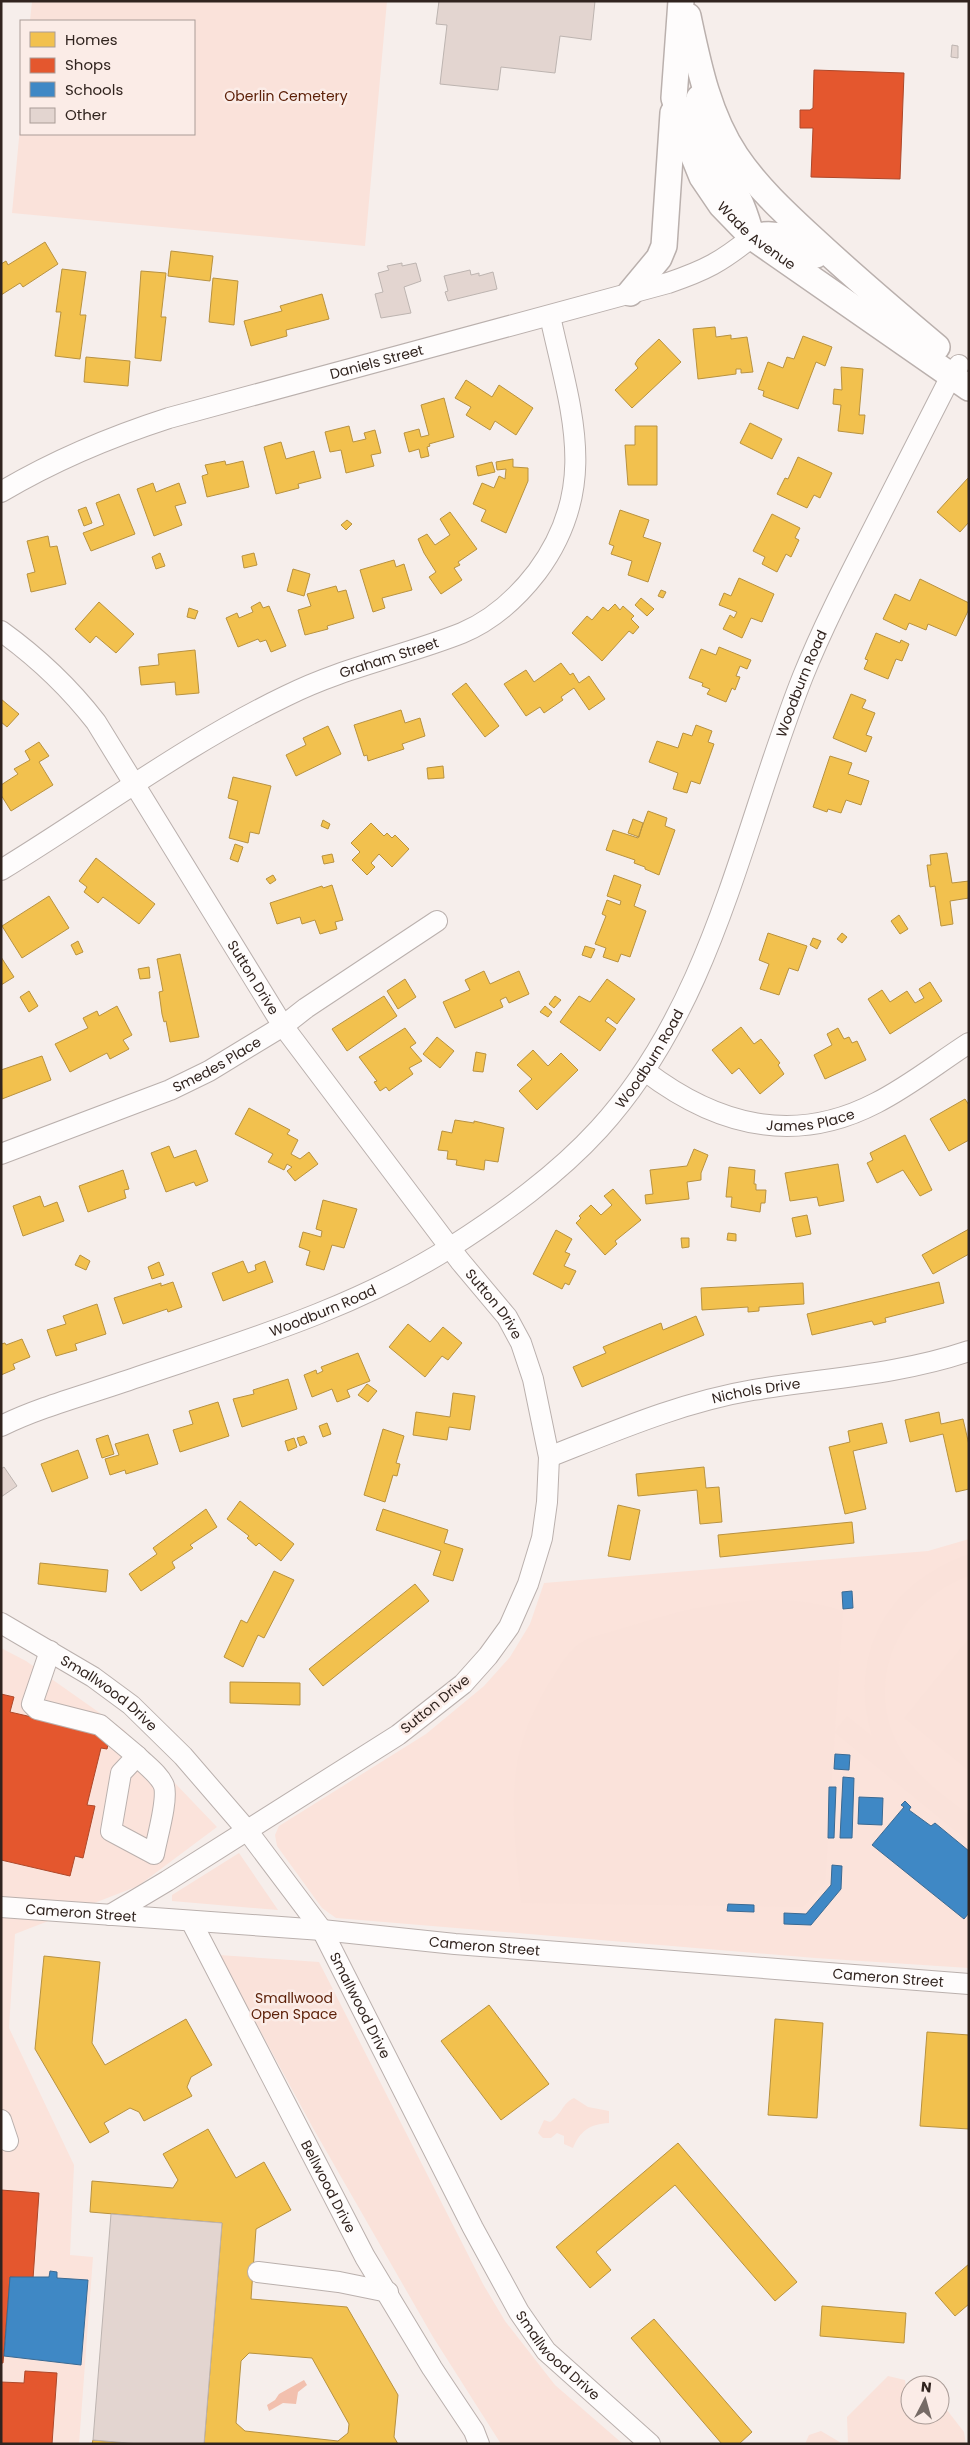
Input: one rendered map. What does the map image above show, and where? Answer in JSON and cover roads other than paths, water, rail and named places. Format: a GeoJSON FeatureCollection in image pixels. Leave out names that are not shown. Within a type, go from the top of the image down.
{"type":"FeatureCollection","features":[{"type":"Feature","properties":{"kind":"main road","name":"Wade Avenue"},"geometry":{"type":"LineString","coordinates":[[681,1],[674,98],[687,140],[702,177],[721,205],[752,237],[962,375]]}},
{"type":"Feature","properties":{"kind":"main road"},"geometry":{"type":"LineString","coordinates":[[684,1],[700,71],[715,116],[736,156],[775,203],[962,375]]}},
{"type":"Feature","properties":{"kind":"main road"},"geometry":{"type":"LineString","coordinates":[[700,71],[699,114],[706,142],[739,201],[752,237],[767,233],[781,235],[794,241],[862,285]]}},
{"type":"Feature","properties":{"kind":"main road"},"geometry":{"type":"LineString","coordinates":[[630,293],[659,258],[664,246],[674,98]]}},
{"type":"Feature","properties":{"kind":"street","name":"Daniels Street"},"geometry":{"type":"LineString","coordinates":[[1,492],[70,455],[124,433],[198,411],[668,283],[704,270],[723,260],[752,237]]}},
{"type":"Feature","properties":{"kind":"street","name":"Graham Street"},"geometry":{"type":"LineString","coordinates":[[1,870],[134,785],[251,714],[281,698],[370,662],[462,632],[500,611],[519,594],[548,556],[560,534],[573,494],[576,474],[573,422],[550,316]]}},
{"type":"Feature","properties":{"kind":"street","name":"Woodburn Road"},"geometry":{"type":"LineString","coordinates":[[1,1426],[53,1406],[295,1324],[392,1280],[450,1248],[536,1188],[572,1157],[602,1126],[645,1070],[687,997],[709,945],[780,738],[827,620],[962,375]]}},
{"type":"Feature","properties":{"kind":"street","name":"Sutton Drive"},"geometry":{"type":"LineString","coordinates":[[1,631],[29,651],[80,702],[96,722],[283,1026],[450,1248],[507,1317],[521,1343],[536,1392],[549,1457],[547,1502],[536,1561],[509,1627],[488,1656],[463,1684],[398,1735],[110,1915]]}},
{"type":"Feature","properties":{"kind":"street","name":"Smedes Place"},"geometry":{"type":"LineString","coordinates":[[1,1154],[170,1090],[209,1071],[283,1026],[306,1008],[437,921]]}},
{"type":"Feature","properties":{"kind":"street","name":"James Place"},"geometry":{"type":"LineString","coordinates":[[645,1070],[690,1100],[716,1113],[770,1127],[793,1126],[839,1119],[872,1105],[969,1043]]}},
{"type":"Feature","properties":{"kind":"street","name":"Nichols Drive"},"geometry":{"type":"LineString","coordinates":[[549,1457],[652,1417],[699,1402],[753,1390],[852,1378],[917,1367],[969,1351]]}},
{"type":"Feature","properties":{"kind":"street","name":"Smallwood Drive"},"geometry":{"type":"LineString","coordinates":[[1,1623],[94,1677],[131,1705],[183,1756],[246,1829],[322,1930],[473,2228],[519,2312],[546,2351],[650,2444]]}},
{"type":"Feature","properties":{"kind":"street"},"geometry":{"type":"LineString","coordinates":[[50,1651],[32,1704],[36,1709],[100,1725],[137,1756],[159,1778],[164,1787],[162,1811],[154,1854]]}},
{"type":"Feature","properties":{"kind":"street"},"geometry":{"type":"LineString","coordinates":[[137,1756],[121,1773],[111,1831],[154,1854],[167,1881]]}},
{"type":"Feature","properties":{"kind":"street","name":"Cameron Street"},"geometry":{"type":"LineString","coordinates":[[1,1907],[322,1930],[456,1944],[969,1984]]}},
{"type":"Feature","properties":{"kind":"street","name":"Bellwood Drive"},"geometry":{"type":"LineString","coordinates":[[191,1921],[365,2257],[388,2292],[432,2368],[474,2431],[479,2444]]}},
{"type":"Feature","properties":{"kind":"street"},"geometry":{"type":"LineString","coordinates":[[1,2120],[8,2141]]}},
{"type":"Feature","properties":{"kind":"street"},"geometry":{"type":"LineString","coordinates":[[339,2282],[353,2273],[365,2257]]}},
{"type":"Feature","properties":{"kind":"street"},"geometry":{"type":"LineString","coordinates":[[258,2272],[339,2282],[388,2292]]}},
{"type":"Feature","properties":{"kind":"park label","name":"Oberlin Cemetery"},"geometry":{"type":"Point","coordinates":[286,96]}},
{"type":"Feature","properties":{"kind":"park label","name":"Smallwood Open Space"},"geometry":{"type":"Point","coordinates":[294,2006]}}]}
